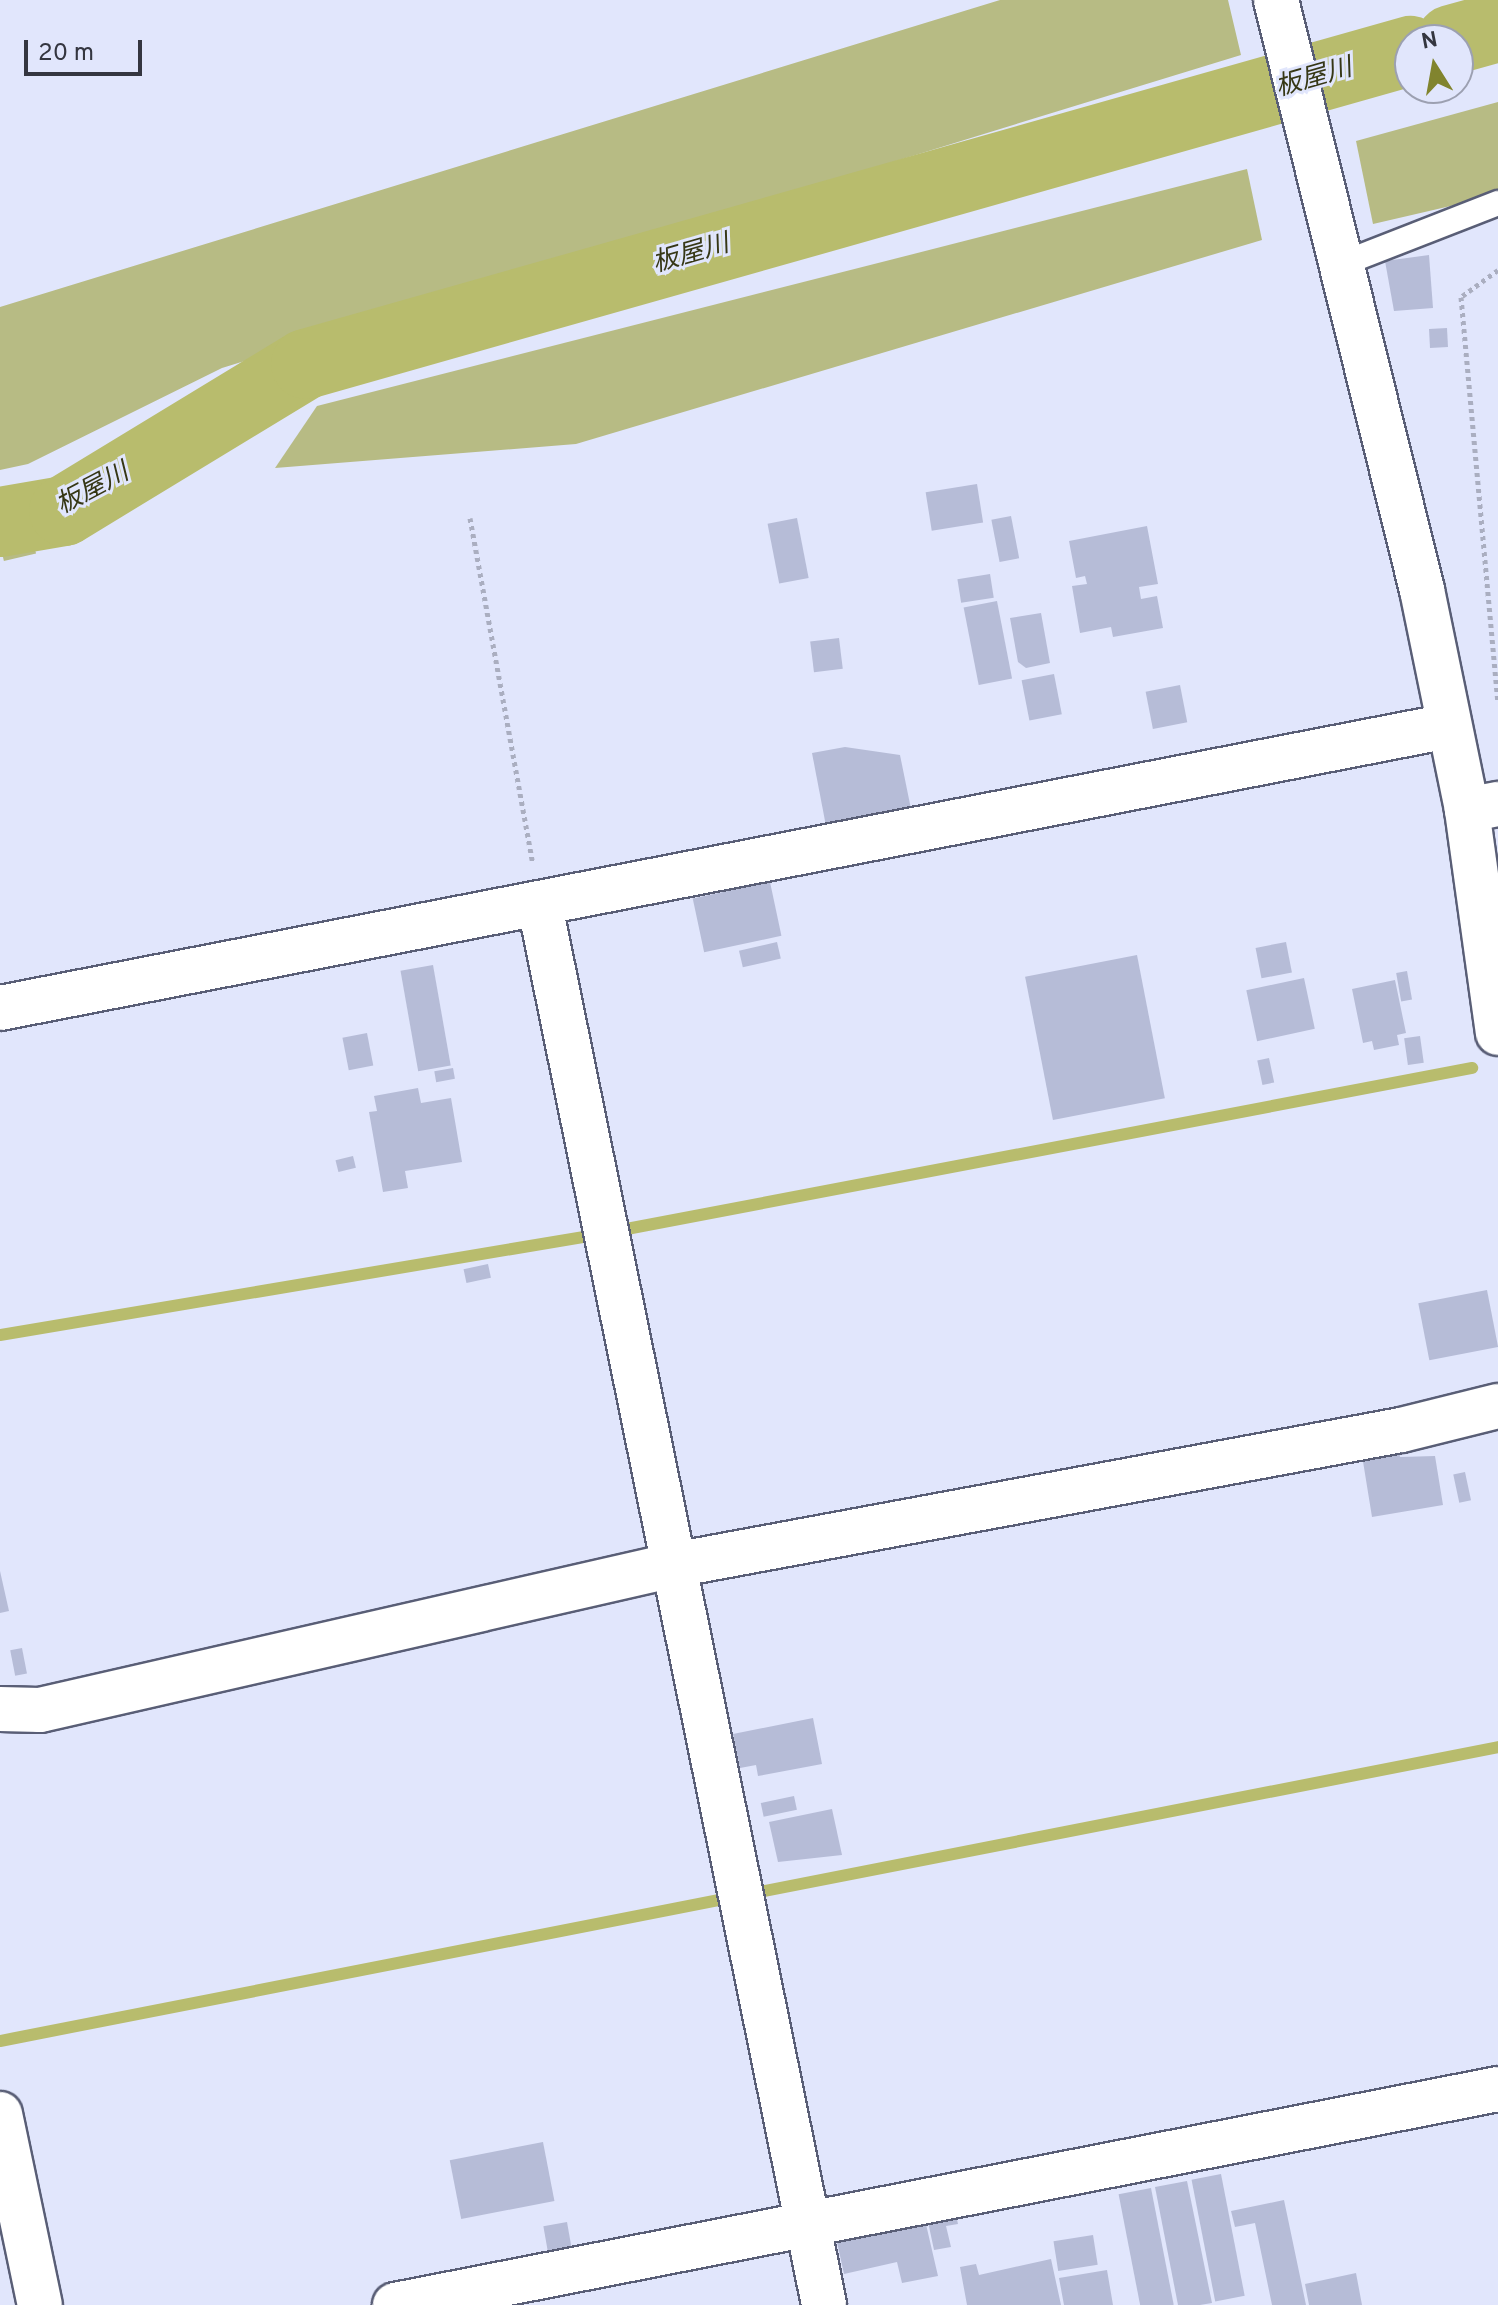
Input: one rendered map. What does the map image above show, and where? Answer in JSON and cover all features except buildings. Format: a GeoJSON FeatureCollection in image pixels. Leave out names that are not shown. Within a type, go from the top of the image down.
{"type":"FeatureCollection","features":[{"type":"Feature","properties":{"kind":"street"},"geometry":{"type":"LineString","coordinates":[[1276,0],[1422,590],[1448,726],[1483,807],[1498,1033]]}},
{"type":"Feature","properties":{"kind":"street"},"geometry":{"type":"LineString","coordinates":[[0,1008],[540,906],[1325,746],[1448,726]]}},
{"type":"Feature","properties":{"kind":"street"},"geometry":{"type":"LineString","coordinates":[[540,906],[824,2305]]}},
{"type":"Feature","properties":{"kind":"street"},"geometry":{"type":"LineString","coordinates":[[0,1709],[40,1710],[674,1565],[1401,1430],[1498,1406]]}},
{"type":"Feature","properties":{"kind":"street"},"geometry":{"type":"LineString","coordinates":[[395,2305],[1498,2089]]}},
{"type":"Feature","properties":{"kind":"street"},"geometry":{"type":"LineString","coordinates":[[0,2114],[40,2305]]}},
{"type":"Feature","properties":{"kind":"lane"},"geometry":{"type":"LineString","coordinates":[[1336,247],[1498,203]]}},
{"type":"Feature","properties":{"kind":"path"},"geometry":{"type":"LineString","coordinates":[[1498,270],[1461,297],[1498,701]]}},
{"type":"Feature","properties":{"kind":"path"},"geometry":{"type":"LineString","coordinates":[[470,518],[540,906]]}},
{"type":"Feature","properties":{"kind":"green space"},"geometry":{"type":"Polygon","coordinates":[[[1000,0],[1228,0],[1241,55],[222,368],[28,464],[0,470],[0,307],[1000,0]]]}},
{"type":"Feature","properties":{"kind":"green space"},"geometry":{"type":"Polygon","coordinates":[[[1498,102],[1498,195],[1373,224],[1356,141],[1498,102]]]}},
{"type":"Feature","properties":{"kind":"green space"},"geometry":{"type":"Polygon","coordinates":[[[1247,169],[1262,240],[576,444],[275,468],[317,406],[1247,169]]]}},
{"type":"Feature","properties":{"kind":"green space"},"geometry":{"type":"Polygon","coordinates":[[[32,536],[36,554],[4,561],[0,543],[32,536]]]}},
{"type":"Feature","properties":{"kind":"waterway","name":"板屋川"},"geometry":{"type":"LineString","coordinates":[[1474,34],[1498,27]]}},
{"type":"Feature","properties":{"kind":"waterway","name":"板屋川"},"geometry":{"type":"LineString","coordinates":[[0,522],[64,511],[306,364],[1394,56]]}},
{"type":"Feature","properties":{"kind":"waterway"},"geometry":{"type":"LineString","coordinates":[[0,1335],[595,1235],[1472,1068]]}},
{"type":"Feature","properties":{"kind":"waterway"},"geometry":{"type":"LineString","coordinates":[[0,2041],[1498,1747]]}}]}
